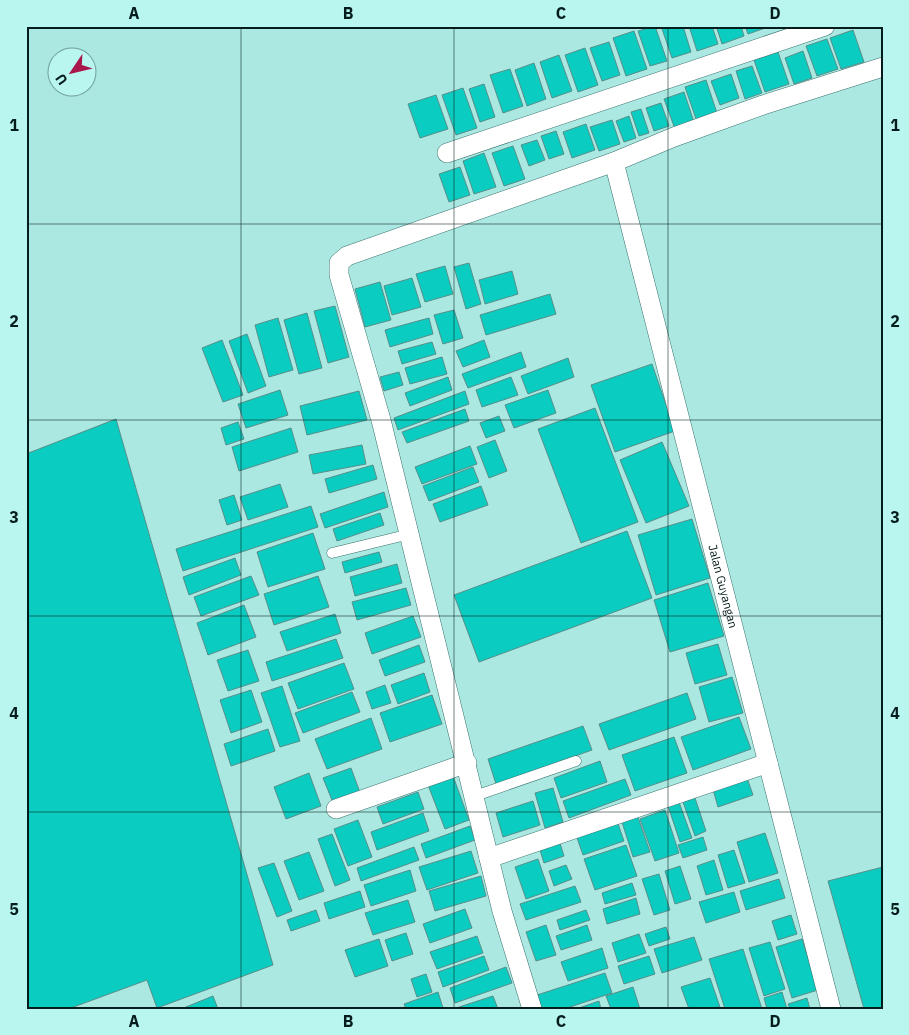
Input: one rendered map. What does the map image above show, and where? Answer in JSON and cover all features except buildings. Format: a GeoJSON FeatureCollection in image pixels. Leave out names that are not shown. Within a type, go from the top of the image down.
{"type":"FeatureCollection","features":[{"type":"Feature","properties":{"kind":"street"},"geometry":{"type":"LineString","coordinates":[[447,153],[825,26]]}},
{"type":"Feature","properties":{"kind":"street"},"geometry":{"type":"LineString","coordinates":[[532,1009],[502,911],[381,420],[339,275],[339,263],[347,256],[614,162],[674,137],[883,67]]}},
{"type":"Feature","properties":{"kind":"street","name":"Jalan Guyangan"},"geometry":{"type":"LineString","coordinates":[[614,162],[831,1009]]}},
{"type":"Feature","properties":{"kind":"street"},"geometry":{"type":"LineString","coordinates":[[336,809],[467,763]]}},
{"type":"Feature","properties":{"kind":"street"},"geometry":{"type":"LineString","coordinates":[[489,858],[768,763]]}},
{"type":"Feature","properties":{"kind":"lane"},"geometry":{"type":"LineString","coordinates":[[332,553],[410,534]]}},
{"type":"Feature","properties":{"kind":"lane"},"geometry":{"type":"LineString","coordinates":[[475,796],[576,761]]}}]}
